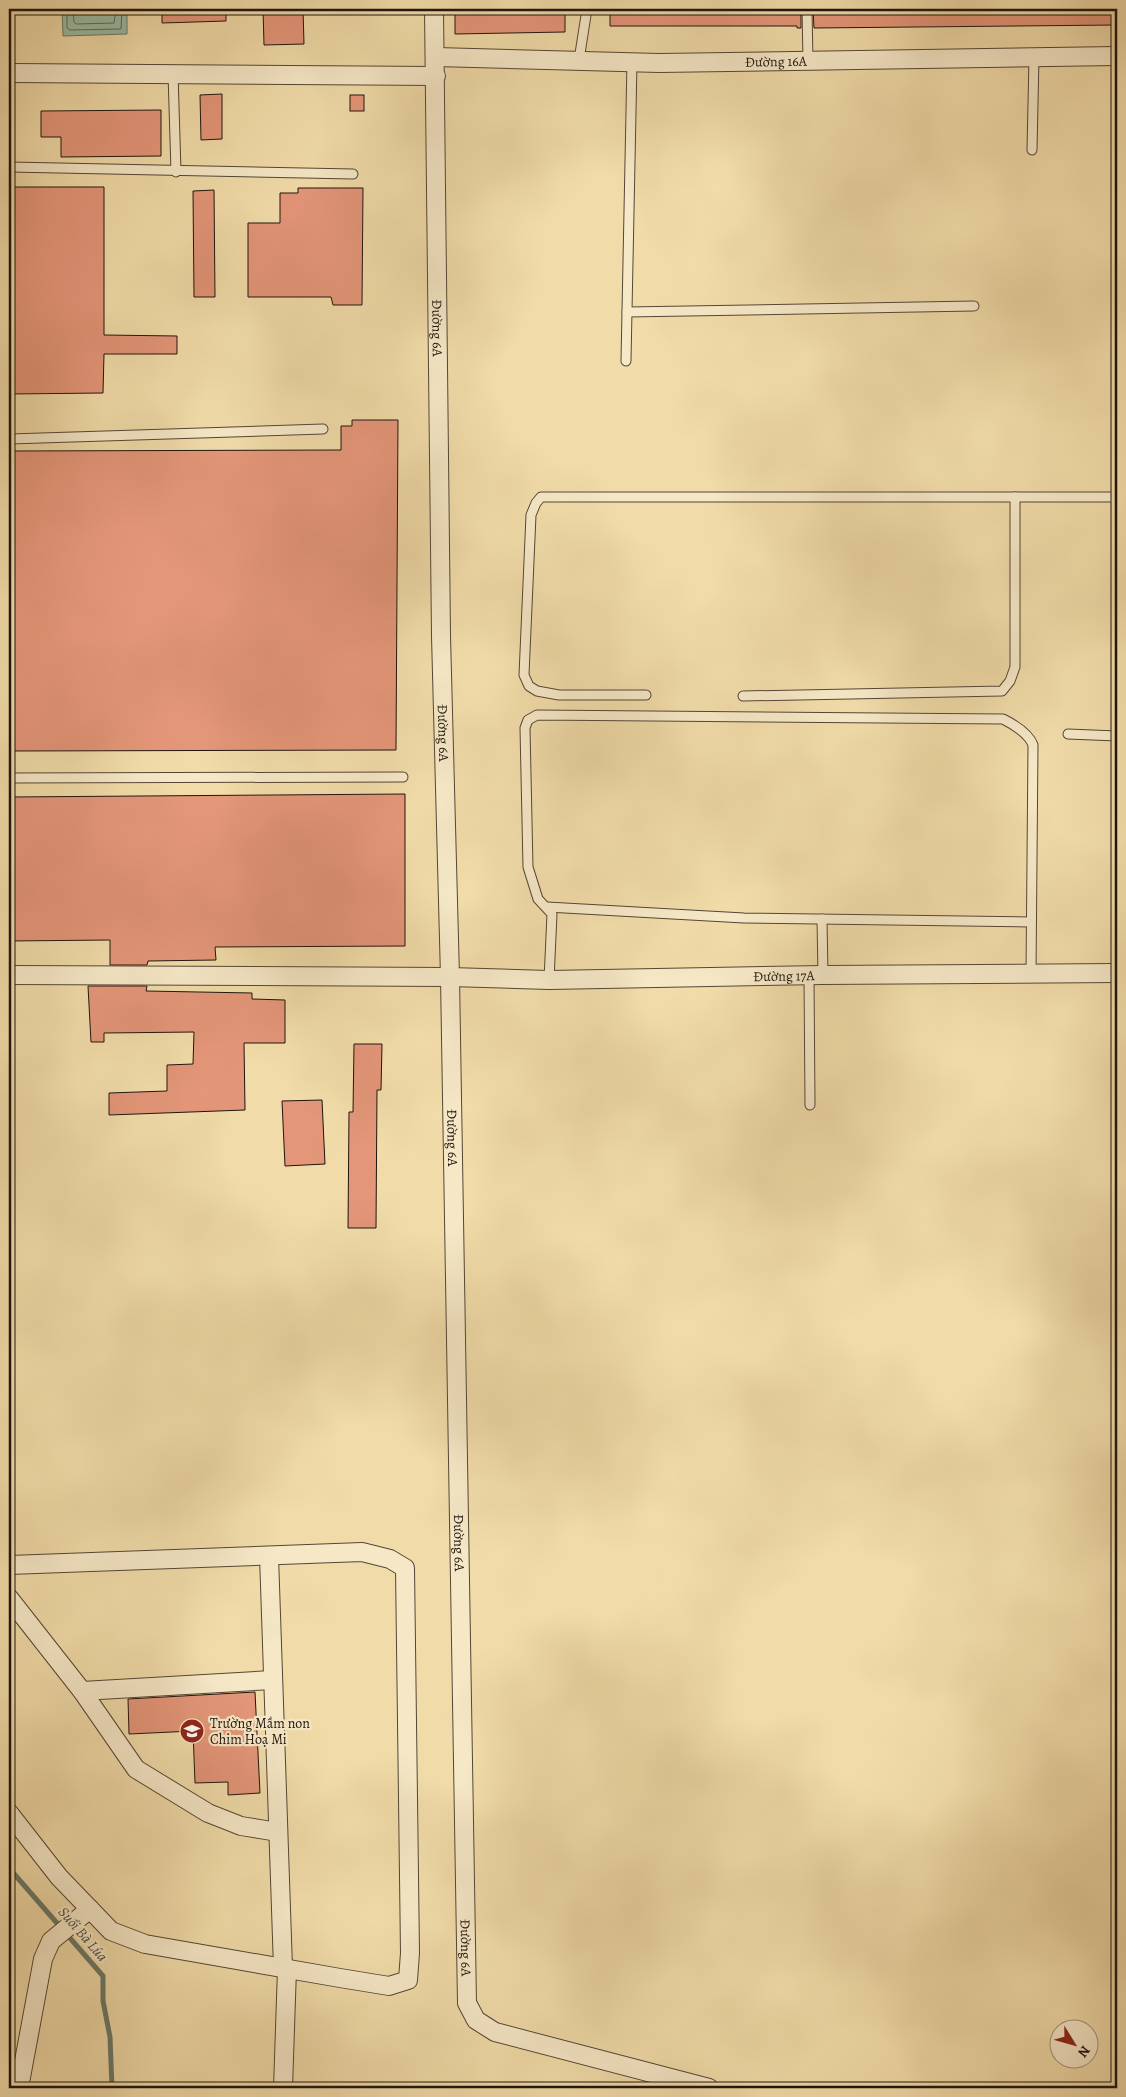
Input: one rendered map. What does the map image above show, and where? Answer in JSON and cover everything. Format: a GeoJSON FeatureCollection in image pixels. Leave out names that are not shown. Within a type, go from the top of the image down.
{"type":"FeatureCollection","features":[{"type":"Feature","properties":{"kind":"street","name":"Đường 6A"},"geometry":{"type":"LineString","coordinates":[[434,9],[442,636],[450,977],[467,2003],[476,2020],[495,2032],[709,2088]]}},
{"type":"Feature","properties":{"kind":"street","name":"Đường 16A"},"geometry":{"type":"LineString","coordinates":[[436,57],[632,62],[1117,56]]}},
{"type":"Feature","properties":{"kind":"street"},"geometry":{"type":"LineString","coordinates":[[9,73],[436,76]]}},
{"type":"Feature","properties":{"kind":"street","name":"Đường 17A"},"geometry":{"type":"LineString","coordinates":[[9,975],[450,977],[549,980],[1117,974]]}},
{"type":"Feature","properties":{"kind":"street"},"geometry":{"type":"LineString","coordinates":[[9,1565],[362,1552],[390,1559],[405,1568],[410,1953],[408,1980],[389,1986],[285,1969],[145,1944],[111,1931],[58,1877],[9,1813]]}},
{"type":"Feature","properties":{"kind":"street"},"geometry":{"type":"LineString","coordinates":[[269,1556],[272,1680],[285,1969],[283,2088]]}},
{"type":"Feature","properties":{"kind":"street"},"geometry":{"type":"LineString","coordinates":[[9,1598],[82,1691],[136,1769],[208,1813],[241,1826],[278,1832]]}},
{"type":"Feature","properties":{"kind":"street"},"geometry":{"type":"LineString","coordinates":[[82,1691],[272,1680]]}},
{"type":"Feature","properties":{"kind":"street"},"geometry":{"type":"LineString","coordinates":[[17,2077],[43,1959],[51,1941],[90,1909]]}},
{"type":"Feature","properties":{"kind":"lane"},"geometry":{"type":"LineString","coordinates":[[579,60],[587,9]]}},
{"type":"Feature","properties":{"kind":"lane"},"geometry":{"type":"LineString","coordinates":[[807,9],[808,61]]}},
{"type":"Feature","properties":{"kind":"lane"},"geometry":{"type":"LineString","coordinates":[[1032,150],[1034,57]]}},
{"type":"Feature","properties":{"kind":"lane"},"geometry":{"type":"LineString","coordinates":[[626,362],[632,62]]}},
{"type":"Feature","properties":{"kind":"lane"},"geometry":{"type":"LineString","coordinates":[[173,73],[176,172]]}},
{"type":"Feature","properties":{"kind":"lane"},"geometry":{"type":"LineString","coordinates":[[9,167],[176,172],[353,174]]}},
{"type":"Feature","properties":{"kind":"lane"},"geometry":{"type":"LineString","coordinates":[[627,312],[974,306]]}},
{"type":"Feature","properties":{"kind":"lane"},"geometry":{"type":"LineString","coordinates":[[9,439],[323,429]]}},
{"type":"Feature","properties":{"kind":"lane"},"geometry":{"type":"LineString","coordinates":[[646,695],[559,695],[537,691],[529,686],[524,675],[531,515],[536,503],[542,497],[1117,497]]}},
{"type":"Feature","properties":{"kind":"lane"},"geometry":{"type":"LineString","coordinates":[[743,696],[1002,691],[1010,681],[1015,668],[1015,497]]}},
{"type":"Feature","properties":{"kind":"lane"},"geometry":{"type":"LineString","coordinates":[[549,980],[552,914],[538,899],[528,867],[525,728],[528,720],[537,715],[1003,719],[1011,723],[1031,740],[1033,745],[1031,975]]}},
{"type":"Feature","properties":{"kind":"lane"},"geometry":{"type":"LineString","coordinates":[[1068,734],[1117,736]]}},
{"type":"Feature","properties":{"kind":"lane"},"geometry":{"type":"LineString","coordinates":[[9,778],[403,777]]}},
{"type":"Feature","properties":{"kind":"lane"},"geometry":{"type":"LineString","coordinates":[[547,907],[744,918],[1031,922]]}},
{"type":"Feature","properties":{"kind":"lane"},"geometry":{"type":"LineString","coordinates":[[810,1104],[816,976],[822,919]]}},
{"type":"Feature","properties":{"kind":"water"},"geometry":{"type":"Polygon","coordinates":[[[62,9],[127,9],[127,34],[63,36],[62,9]]]}},
{"type":"Feature","properties":{"kind":"building"},"geometry":{"type":"Polygon","coordinates":[[[162,9],[226,9],[226,21],[162,23],[162,9]]]}},
{"type":"Feature","properties":{"kind":"building"},"geometry":{"type":"Polygon","coordinates":[[[263,9],[303,9],[304,44],[264,45],[263,9]]]}},
{"type":"Feature","properties":{"kind":"building"},"geometry":{"type":"Polygon","coordinates":[[[455,9],[565,9],[565,32],[455,34],[455,9]]]}},
{"type":"Feature","properties":{"kind":"building"},"geometry":{"type":"Polygon","coordinates":[[[610,9],[801,9],[801,28],[797,28],[797,26],[610,26],[610,9]]]}},
{"type":"Feature","properties":{"kind":"building"},"geometry":{"type":"Polygon","coordinates":[[[813,9],[1117,9],[1117,25],[814,28],[813,9]]]}},
{"type":"Feature","properties":{"kind":"building"},"geometry":{"type":"Polygon","coordinates":[[[222,94],[222,139],[201,140],[200,95],[222,94]]]}},
{"type":"Feature","properties":{"kind":"building"},"geometry":{"type":"Polygon","coordinates":[[[350,95],[364,95],[364,111],[350,111],[350,95]]]}},
{"type":"Feature","properties":{"kind":"building"},"geometry":{"type":"Polygon","coordinates":[[[161,110],[161,156],[61,157],[61,137],[41,137],[41,111],[161,110]]]}},
{"type":"Feature","properties":{"kind":"building"},"geometry":{"type":"Polygon","coordinates":[[[9,187],[104,187],[104,335],[177,336],[177,354],[104,354],[103,393],[9,394],[9,187]]]}},
{"type":"Feature","properties":{"kind":"building"},"geometry":{"type":"Polygon","coordinates":[[[298,188],[363,188],[362,305],[333,305],[331,297],[248,297],[248,223],[280,223],[280,193],[298,193],[298,188]]]}},
{"type":"Feature","properties":{"kind":"building"},"geometry":{"type":"Polygon","coordinates":[[[214,190],[215,297],[194,297],[193,191],[214,190]]]}},
{"type":"Feature","properties":{"kind":"building"},"geometry":{"type":"Polygon","coordinates":[[[352,420],[398,420],[396,750],[9,751],[9,451],[341,450],[341,426],[352,426],[352,420]]]}},
{"type":"Feature","properties":{"kind":"building"},"geometry":{"type":"Polygon","coordinates":[[[405,794],[405,946],[215,947],[216,960],[148,961],[147,965],[110,965],[110,940],[9,941],[9,797],[405,794]]]}},
{"type":"Feature","properties":{"kind":"building"},"geometry":{"type":"Polygon","coordinates":[[[88,986],[147,986],[146,991],[252,993],[252,999],[285,1000],[285,1043],[244,1043],[245,1110],[109,1115],[109,1093],[167,1091],[167,1065],[193,1064],[194,1032],[104,1033],[104,1042],[91,1042],[88,986]]]}},
{"type":"Feature","properties":{"kind":"building"},"geometry":{"type":"Polygon","coordinates":[[[354,1044],[382,1044],[381,1090],[377,1090],[376,1228],[348,1228],[349,1112],[353,1112],[354,1044]]]}},
{"type":"Feature","properties":{"kind":"building"},"geometry":{"type":"Polygon","coordinates":[[[322,1100],[325,1164],[285,1166],[282,1101],[322,1100]]]}},
{"type":"Feature","properties":{"kind":"building"},"geometry":{"type":"Polygon","coordinates":[[[255,1692],[260,1793],[228,1795],[228,1782],[195,1783],[193,1731],[129,1734],[128,1699],[255,1692]]]}},
{"type":"Feature","properties":{"kind":"waterway","name":"Suối Bà Lúa"},"geometry":{"type":"LineString","coordinates":[[9,1868],[103,1976],[103,2001],[110,2037],[112,2088]]}},
{"type":"Feature","properties":{"kind":"place","name":"Trường Mầm non Chim Hoạ Mi"},"geometry":{"type":"Point","coordinates":[192,1731]}}]}
